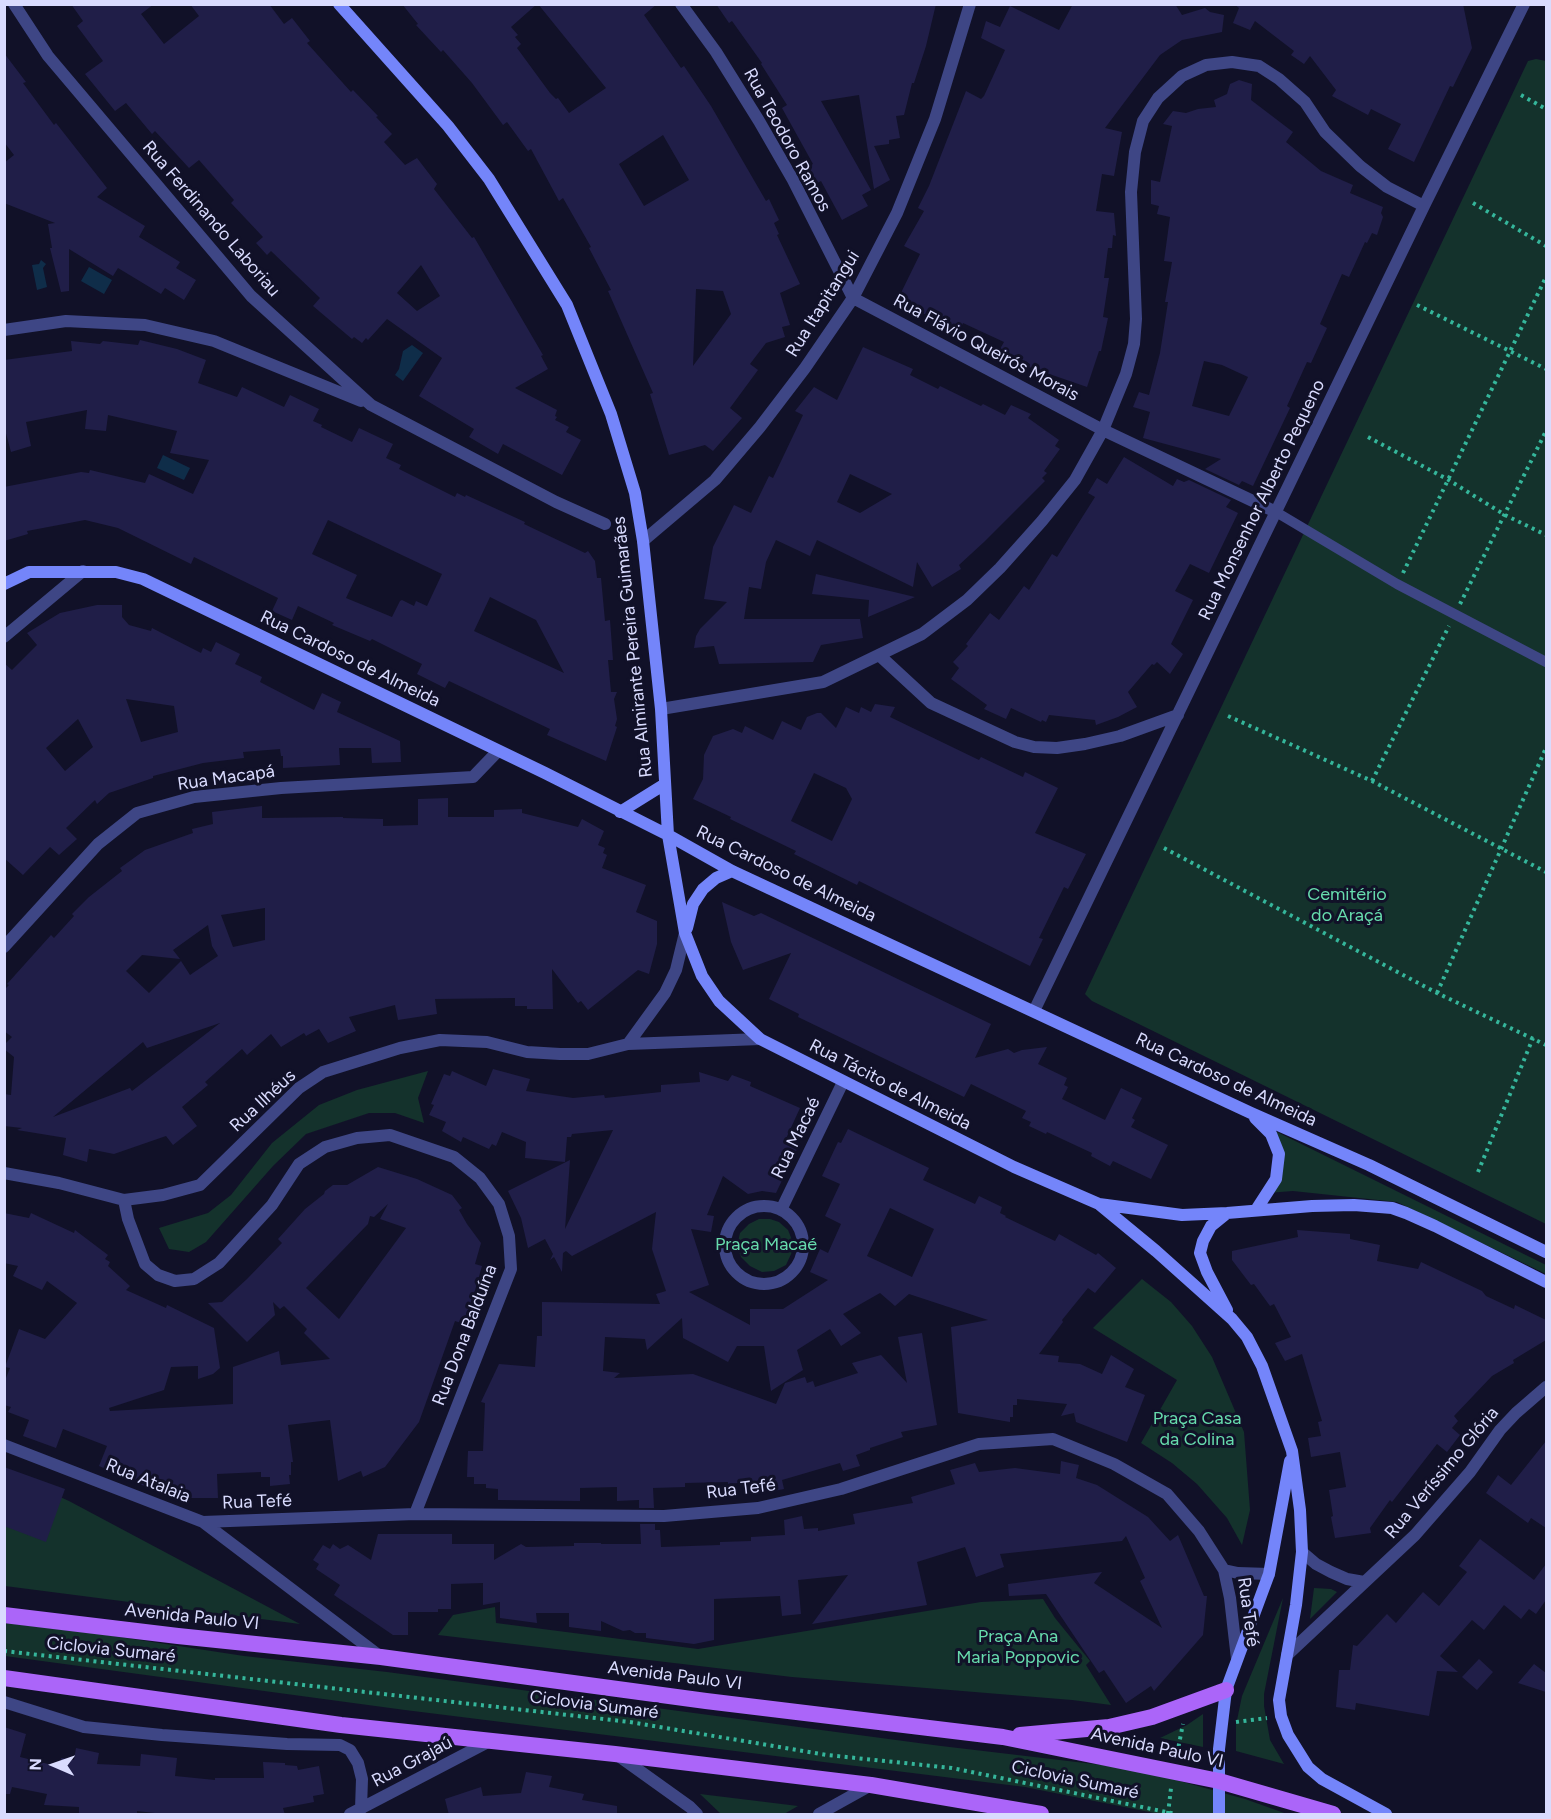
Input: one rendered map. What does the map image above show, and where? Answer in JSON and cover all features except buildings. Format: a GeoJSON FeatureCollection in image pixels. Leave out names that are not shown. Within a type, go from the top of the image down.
{"type":"FeatureCollection","features":[{"type":"Feature","properties":{"kind":"main road","name":"Rua Almirante Pereira Guimarães"},"geometry":{"type":"LineString","coordinates":[[339,4],[448,126],[489,179],[567,305],[611,414],[635,493],[643,541],[661,709],[668,835]]}},
{"type":"Feature","properties":{"kind":"main road","name":"Rua Cardoso de Almeida"},"geometry":{"type":"LineString","coordinates":[[4,584],[29,572],[116,572],[143,579],[668,835],[732,871],[1251,1113],[1368,1165],[1546,1252]]}},
{"type":"Feature","properties":{"kind":"main road"},"geometry":{"type":"LineString","coordinates":[[620,812],[665,784]]}},
{"type":"Feature","properties":{"kind":"main road","name":"Rua Tácito de Almeida"},"geometry":{"type":"LineString","coordinates":[[668,835],[685,933],[702,976],[719,1001],[760,1039],[1014,1167],[1099,1204],[1182,1215],[1227,1213]]}},
{"type":"Feature","properties":{"kind":"main road"},"geometry":{"type":"LineString","coordinates":[[685,933],[693,904],[703,889],[716,878],[732,871]]}},
{"type":"Feature","properties":{"kind":"main road"},"geometry":{"type":"LineString","coordinates":[[1251,1113],[1272,1134],[1279,1154],[1276,1179],[1256,1210]]}},
{"type":"Feature","properties":{"kind":"main road"},"geometry":{"type":"LineString","coordinates":[[1099,1204],[1232,1319],[1247,1337],[1262,1366],[1292,1451],[1300,1510],[1302,1552],[1280,1700],[1281,1716],[1299,1754],[1308,1767],[1322,1779],[1386,1815]]}},
{"type":"Feature","properties":{"kind":"main road"},"geometry":{"type":"LineString","coordinates":[[1232,1319],[1207,1272],[1200,1253],[1211,1226],[1227,1213],[1354,1205],[1392,1208],[1435,1226],[1546,1282]]}},
{"type":"Feature","properties":{"kind":"main road"},"geometry":{"type":"LineString","coordinates":[[1219,1815],[1219,1749],[1226,1690],[1269,1575],[1292,1451]]}},
{"type":"Feature","properties":{"kind":"main road","name":"Avenida Paulo VI"},"geometry":{"type":"LineString","coordinates":[[4,1615],[381,1657],[706,1701],[1003,1737],[1219,1781],[1333,1815]]}},
{"type":"Feature","properties":{"kind":"main road"},"geometry":{"type":"LineString","coordinates":[[4,1678],[341,1725],[615,1754],[871,1785],[1041,1815]]}},
{"type":"Feature","properties":{"kind":"main road"},"geometry":{"type":"LineString","coordinates":[[1003,1737],[1109,1727],[1152,1716],[1226,1690]]}},
{"type":"Feature","properties":{"kind":"street","name":"Rua Ferdinando Laboriau"},"geometry":{"type":"LineString","coordinates":[[14,4],[48,56],[250,296],[370,405],[556,502],[605,524]]}},
{"type":"Feature","properties":{"kind":"street","name":"Rua Teodoro Ramos"},"geometry":{"type":"LineString","coordinates":[[681,4],[716,52],[765,130],[853,298]]}},
{"type":"Feature","properties":{"kind":"street","name":"Rua Itapitangui"},"geometry":{"type":"LineString","coordinates":[[643,541],[715,480],[753,436],[805,368],[853,298],[897,213],[935,119],[970,4]]}},
{"type":"Feature","properties":{"kind":"street","name":"Rua Monsenhor Alberto Pequeno"},"geometry":{"type":"LineString","coordinates":[[1034,1011],[1524,4]]}},
{"type":"Feature","properties":{"kind":"street"},"geometry":{"type":"LineString","coordinates":[[661,709],[823,682],[922,634],[967,600],[1042,522],[1075,480],[1103,430],[1126,374],[1134,344],[1136,319],[1131,192],[1135,152],[1143,121],[1158,98],[1182,76],[1206,65],[1232,62],[1259,66],[1279,79],[1305,102],[1325,132],[1360,166],[1387,187],[1424,206]]}},
{"type":"Feature","properties":{"kind":"street","name":"Rua Flávio Queirós Morais"},"geometry":{"type":"LineString","coordinates":[[853,298],[1103,430],[1276,512]]}},
{"type":"Feature","properties":{"kind":"street"},"geometry":{"type":"LineString","coordinates":[[4,330],[66,321],[146,325],[214,341],[370,405]]}},
{"type":"Feature","properties":{"kind":"street"},"geometry":{"type":"LineString","coordinates":[[4,637],[83,571]]}},
{"type":"Feature","properties":{"kind":"street"},"geometry":{"type":"LineString","coordinates":[[879,655],[931,703],[1015,742],[1035,747],[1057,748],[1085,744],[1120,736],[1178,715]]}},
{"type":"Feature","properties":{"kind":"street","name":"Rua Macapá"},"geometry":{"type":"LineString","coordinates":[[4,947],[98,844],[137,813],[194,797],[281,788],[473,777],[498,751]]}},
{"type":"Feature","properties":{"kind":"street"},"geometry":{"type":"LineString","coordinates":[[628,1044],[665,993],[676,970],[685,933]]}},
{"type":"Feature","properties":{"kind":"street","name":"Rua Ilhéus"},"geometry":{"type":"LineString","coordinates":[[4,1173],[59,1183],[124,1200],[163,1195],[200,1185],[299,1088],[323,1071],[400,1048],[440,1040],[487,1042],[527,1052],[588,1054],[628,1044],[760,1039]]}},
{"type":"Feature","properties":{"kind":"street","name":"Rua Macaé"},"geometry":{"type":"LineString","coordinates":[[781,1210],[843,1082]]}},
{"type":"Feature","properties":{"kind":"street","name":"Rua Dona Balduína"},"geometry":{"type":"LineString","coordinates":[[124,1200],[128,1219],[145,1264],[158,1275],[175,1281],[194,1279],[219,1263],[272,1205],[299,1164],[325,1147],[357,1138],[390,1135],[454,1157],[480,1179],[499,1204],[509,1236],[511,1269],[415,1514]]}},
{"type":"Feature","properties":{"kind":"street"},"geometry":{"type":"LineString","coordinates":[[770,1206],[781,1210],[791,1216],[801,1233],[802,1254],[799,1263],[789,1276],[775,1283],[747,1280],[732,1267],[728,1257],[727,1236],[730,1227],[735,1218],[753,1208],[770,1206]]}},
{"type":"Feature","properties":{"kind":"street","name":"Rua Veríssimo Glória"},"geometry":{"type":"LineString","coordinates":[[1287,1655],[1415,1535],[1470,1472],[1500,1430],[1546,1387]]}},
{"type":"Feature","properties":{"kind":"street","name":"Rua Tefé"},"geometry":{"type":"LineString","coordinates":[[203,1522],[415,1514],[664,1516],[758,1508],[841,1489],[979,1444],[1053,1439],[1114,1464],[1167,1494],[1199,1531],[1224,1570],[1230,1598],[1237,1659]]}},
{"type":"Feature","properties":{"kind":"street","name":"Rua Atalaia"},"geometry":{"type":"LineString","coordinates":[[4,1445],[203,1522],[381,1657]]}},
{"type":"Feature","properties":{"kind":"street"},"geometry":{"type":"LineString","coordinates":[[1302,1552],[1331,1572],[1347,1579],[1364,1582]]}},
{"type":"Feature","properties":{"kind":"street","name":"Rua Tefé"},"geometry":{"type":"LineString","coordinates":[[1224,1570],[1269,1575]]}},
{"type":"Feature","properties":{"kind":"street"},"geometry":{"type":"LineString","coordinates":[[4,1702],[84,1726],[162,1735],[340,1745],[350,1750],[358,1763],[362,1779],[355,1812]]}},
{"type":"Feature","properties":{"kind":"street","name":"Rua Grajaú"},"geometry":{"type":"LineString","coordinates":[[355,1812],[490,1741]]}},
{"type":"Feature","properties":{"kind":"street"},"geometry":{"type":"LineString","coordinates":[[615,1754],[690,1807],[697,1815]]}},
{"type":"Feature","properties":{"kind":"street"},"geometry":{"type":"LineString","coordinates":[[819,1815],[871,1785]]}},
{"type":"Feature","properties":{"kind":"lane"},"geometry":{"type":"LineString","coordinates":[[1276,512],[1397,584],[1546,662]]}},
{"type":"Feature","properties":{"kind":"path"},"geometry":{"type":"LineString","coordinates":[[1521,95],[1546,109]]}},
{"type":"Feature","properties":{"kind":"path"},"geometry":{"type":"LineString","coordinates":[[1473,203],[1546,246]]}},
{"type":"Feature","properties":{"kind":"path"},"geometry":{"type":"LineString","coordinates":[[1397,584],[1546,277]]}},
{"type":"Feature","properties":{"kind":"path"},"geometry":{"type":"LineString","coordinates":[[1417,305],[1546,369]]}},
{"type":"Feature","properties":{"kind":"path"},"geometry":{"type":"LineString","coordinates":[[1368,437],[1448,479],[1505,515],[1546,535]]}},
{"type":"Feature","properties":{"kind":"path"},"geometry":{"type":"LineString","coordinates":[[1228,716],[1372,782],[1546,872]]}},
{"type":"Feature","properties":{"kind":"path"},"geometry":{"type":"LineString","coordinates":[[1437,993],[1546,748]]}},
{"type":"Feature","properties":{"kind":"path"},"geometry":{"type":"LineString","coordinates":[[1164,848],[1437,993],[1546,1045]]}},
{"type":"Feature","properties":{"kind":"path"},"geometry":{"type":"LineString","coordinates":[[1478,1172],[1533,1038]]}},
{"type":"Feature","properties":{"kind":"path","name":"Ciclovia Sumaré"},"geometry":{"type":"LineString","coordinates":[[4,1651],[630,1722],[827,1755],[952,1768],[1176,1815]]}},
{"type":"Feature","properties":{"kind":"green space","name":"Cemitério do Araçá"},"geometry":{"type":"Polygon","coordinates":[[[1536,59],[1546,61],[1546,1224],[1092,1001],[1085,994],[1528,61],[1536,59]]]}},
{"type":"Feature","properties":{"kind":"green space"},"geometry":{"type":"Polygon","coordinates":[[[428,1071],[418,1098],[424,1123],[395,1113],[369,1113],[306,1134],[273,1166],[206,1242],[189,1252],[169,1249],[159,1228],[208,1213],[231,1195],[272,1143],[319,1105],[357,1090],[428,1071]]]}},
{"type":"Feature","properties":{"kind":"green space"},"geometry":{"type":"Polygon","coordinates":[[[1273,1130],[1546,1265],[1546,1274],[1397,1202],[1293,1191],[1267,1193],[1281,1175],[1273,1130]]]}},
{"type":"Feature","properties":{"kind":"green space","name":"Praça Macaé"},"geometry":{"type":"Polygon","coordinates":[[[759,1219],[779,1222],[788,1230],[792,1240],[792,1252],[786,1265],[774,1271],[762,1272],[750,1266],[741,1257],[737,1246],[740,1233],[749,1224],[759,1219]]]}},
{"type":"Feature","properties":{"kind":"green space","name":"Praça Casa da Colina"},"geometry":{"type":"Polygon","coordinates":[[[1142,1279],[1171,1302],[1192,1326],[1212,1357],[1244,1432],[1250,1510],[1242,1545],[1227,1518],[1197,1484],[1172,1463],[1141,1443],[1177,1380],[1093,1328],[1142,1279]]]}},
{"type":"Feature","properties":{"kind":"green space"},"geometry":{"type":"Polygon","coordinates":[[[5,1472],[69,1501],[300,1624],[5,1586],[5,1472]]]}},
{"type":"Feature","properties":{"kind":"green space"},"geometry":{"type":"Polygon","coordinates":[[[1314,1588],[1331,1589],[1337,1592],[1310,1619],[1314,1588]]]}},
{"type":"Feature","properties":{"kind":"green space"},"geometry":{"type":"Polygon","coordinates":[[[1283,1598],[1264,1694],[1264,1706],[1270,1740],[1284,1764],[1236,1751],[1236,1725],[1242,1696],[1283,1598]]]}},
{"type":"Feature","properties":{"kind":"green space","name":"Praça Ana Maria Poppovic"},"geometry":{"type":"Polygon","coordinates":[[[1043,1599],[1055,1618],[1090,1661],[1086,1665],[1111,1705],[792,1677],[438,1635],[453,1615],[495,1607],[496,1623],[698,1649],[981,1602],[1043,1599]]]}},
{"type":"Feature","properties":{"kind":"green space"},"geometry":{"type":"Polygon","coordinates":[[[5,1623],[941,1746],[1136,1769],[1245,1799],[1287,1814],[1159,1814],[1025,1787],[405,1710],[5,1656],[5,1623]]]}},
{"type":"Feature","properties":{"kind":"green space"},"geometry":{"type":"Polygon","coordinates":[[[1203,1714],[1203,1747],[1160,1738],[1187,1725],[1203,1714]]]}},
{"type":"Feature","properties":{"kind":"green space"},"geometry":{"type":"Polygon","coordinates":[[[700,1794],[798,1806],[784,1814],[721,1814],[700,1794]]]}},
{"type":"Feature","properties":{"kind":"water"},"geometry":{"type":"Polygon","coordinates":[[[41,260],[46,264],[43,268],[47,287],[37,290],[32,265],[39,264],[41,260]]]}},
{"type":"Feature","properties":{"kind":"water"},"geometry":{"type":"Polygon","coordinates":[[[89,267],[112,280],[104,294],[81,281],[89,267]]]}},
{"type":"Feature","properties":{"kind":"water"},"geometry":{"type":"Polygon","coordinates":[[[412,345],[423,353],[403,381],[395,375],[399,369],[403,351],[412,345]]]}},
{"type":"Feature","properties":{"kind":"water"},"geometry":{"type":"Polygon","coordinates":[[[163,455],[190,468],[184,480],[157,468],[163,455]]]}}]}
